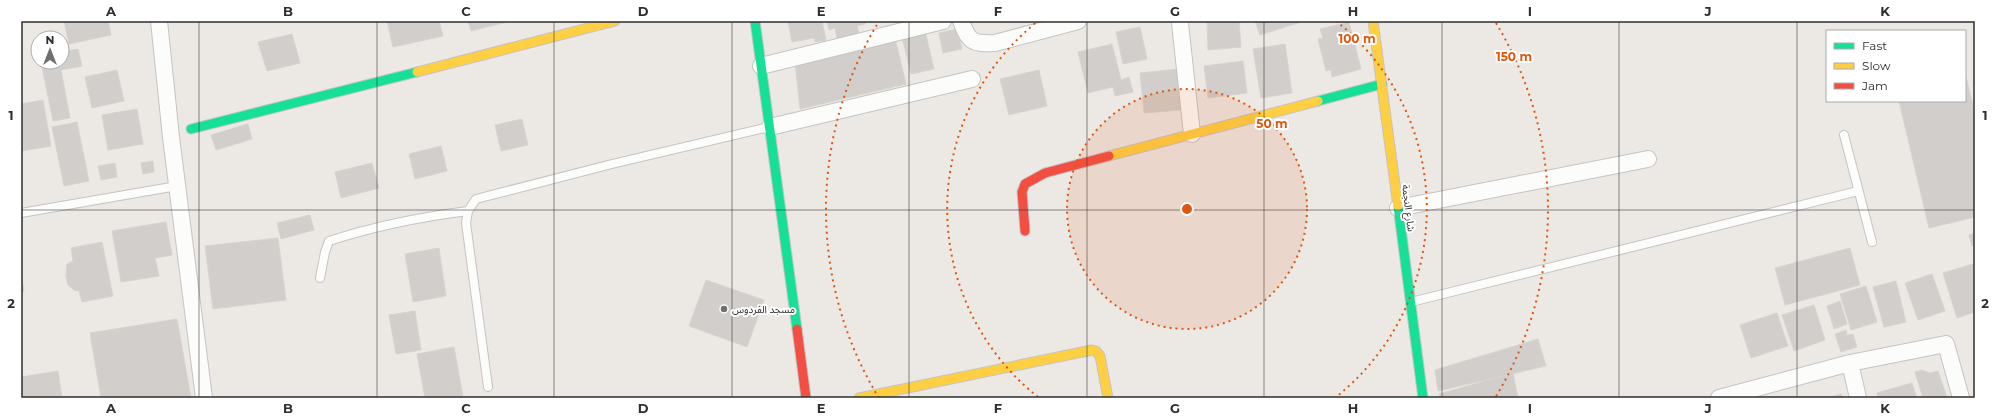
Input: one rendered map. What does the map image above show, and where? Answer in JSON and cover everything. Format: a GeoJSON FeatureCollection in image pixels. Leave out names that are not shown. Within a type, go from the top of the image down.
{"type":"FeatureCollection","features":[{"type":"Feature","properties":{"kind":"street"},"geometry":{"type":"LineString","coordinates":[[159,21],[177,186],[204,398]]}},
{"type":"Feature","properties":{"kind":"street"},"geometry":{"type":"LineString","coordinates":[[191,129],[615,21]]}},
{"type":"Feature","properties":{"kind":"street"},"geometry":{"type":"LineString","coordinates":[[755,21],[806,398]]}},
{"type":"Feature","properties":{"kind":"street"},"geometry":{"type":"LineString","coordinates":[[761,66],[943,21]]}},
{"type":"Feature","properties":{"kind":"street"},"geometry":{"type":"LineString","coordinates":[[961,21],[967,37],[976,43],[995,43],[1078,21]]}},
{"type":"Feature","properties":{"kind":"street","name":"شارع النجمة"},"geometry":{"type":"LineString","coordinates":[[1373,21],[1423,398]]}},
{"type":"Feature","properties":{"kind":"street"},"geometry":{"type":"LineString","coordinates":[[1180,23],[1192,134]]}},
{"type":"Feature","properties":{"kind":"street"},"geometry":{"type":"LineString","coordinates":[[770,127],[972,79]]}},
{"type":"Feature","properties":{"kind":"street"},"geometry":{"type":"LineString","coordinates":[[1025,231],[1022,192],[1025,184],[1045,173],[1382,84]]}},
{"type":"Feature","properties":{"kind":"street"},"geometry":{"type":"LineString","coordinates":[[1398,208],[1648,159]]}},
{"type":"Feature","properties":{"kind":"street"},"geometry":{"type":"LineString","coordinates":[[1719,398],[1850,363],[1946,344],[1961,398]]}},
{"type":"Feature","properties":{"kind":"street"},"geometry":{"type":"LineString","coordinates":[[859,398],[1092,350],[1096,351],[1100,356],[1108,398]]}},
{"type":"Feature","properties":{"kind":"street"},"geometry":{"type":"LineString","coordinates":[[1850,363],[1858,398]]}},
{"type":"Feature","properties":{"kind":"lane"},"geometry":{"type":"LineString","coordinates":[[488,387],[466,223],[468,211],[476,199],[612,164],[770,127]]}},
{"type":"Feature","properties":{"kind":"lane"},"geometry":{"type":"LineString","coordinates":[[1844,135],[1872,242]]}},
{"type":"Feature","properties":{"kind":"lane"},"geometry":{"type":"LineString","coordinates":[[21,213],[177,186]]}},
{"type":"Feature","properties":{"kind":"lane"},"geometry":{"type":"LineString","coordinates":[[1410,303],[1858,191]]}},
{"type":"Feature","properties":{"kind":"lane"},"geometry":{"type":"LineString","coordinates":[[320,278],[325,252],[329,241],[369,228],[418,217],[468,211]]}},
{"type":"Feature","properties":{"kind":"building"},"geometry":{"type":"Polygon","coordinates":[[[64,21],[108,21],[111,35],[70,44],[70,30],[66,30],[64,21]]]}},
{"type":"Feature","properties":{"kind":"building"},"geometry":{"type":"Polygon","coordinates":[[[387,21],[439,21],[443,36],[393,47],[387,21]]]}},
{"type":"Feature","properties":{"kind":"building"},"geometry":{"type":"Polygon","coordinates":[[[468,21],[511,21],[471,31],[468,21]]]}},
{"type":"Feature","properties":{"kind":"building"},"geometry":{"type":"Polygon","coordinates":[[[788,21],[822,21],[826,40],[815,42],[814,38],[792,42],[788,21]]]}},
{"type":"Feature","properties":{"kind":"building"},"geometry":{"type":"Polygon","coordinates":[[[827,21],[865,21],[865,24],[857,26],[859,34],[837,39],[835,28],[829,30],[827,21]]]}},
{"type":"Feature","properties":{"kind":"building"},"geometry":{"type":"Polygon","coordinates":[[[1207,21],[1239,21],[1241,47],[1208,50],[1207,21]]]}},
{"type":"Feature","properties":{"kind":"building"},"geometry":{"type":"Polygon","coordinates":[[[1255,21],[1301,21],[1301,22],[1260,35],[1255,21]]]}},
{"type":"Feature","properties":{"kind":"building"},"geometry":{"type":"Polygon","coordinates":[[[1349,22],[1361,69],[1332,77],[1331,70],[1326,71],[1318,39],[1323,38],[1320,29],[1349,22]]]}},
{"type":"Feature","properties":{"kind":"building"},"geometry":{"type":"Polygon","coordinates":[[[1140,27],[1147,59],[1123,64],[1116,32],[1140,27]]]}},
{"type":"Feature","properties":{"kind":"building"},"geometry":{"type":"Polygon","coordinates":[[[957,29],[962,49],[943,53],[939,33],[957,29]]]}},
{"type":"Feature","properties":{"kind":"building"},"geometry":{"type":"Polygon","coordinates":[[[925,31],[934,69],[911,74],[902,37],[925,31]]]}},
{"type":"Feature","properties":{"kind":"building"},"geometry":{"type":"Polygon","coordinates":[[[292,34],[300,63],[267,71],[258,42],[292,34]]]}},
{"type":"Feature","properties":{"kind":"building"},"geometry":{"type":"Polygon","coordinates":[[[895,38],[906,84],[800,109],[795,62],[895,38]]]}},
{"type":"Feature","properties":{"kind":"building"},"geometry":{"type":"Polygon","coordinates":[[[1112,44],[1121,80],[1129,77],[1133,92],[1115,96],[1113,87],[1088,93],[1078,52],[1112,44]]]}},
{"type":"Feature","properties":{"kind":"building"},"geometry":{"type":"Polygon","coordinates":[[[1285,44],[1292,93],[1261,98],[1253,49],[1285,44]]]}},
{"type":"Feature","properties":{"kind":"building"},"geometry":{"type":"Polygon","coordinates":[[[78,49],[82,66],[70,68],[70,50],[78,49]]]}},
{"type":"Feature","properties":{"kind":"building"},"geometry":{"type":"Polygon","coordinates":[[[1243,61],[1247,93],[1208,98],[1204,66],[1243,61]]]}},
{"type":"Feature","properties":{"kind":"building"},"geometry":{"type":"Polygon","coordinates":[[[1178,69],[1182,110],[1144,113],[1140,73],[1178,69]]]}},
{"type":"Feature","properties":{"kind":"building"},"geometry":{"type":"Polygon","coordinates":[[[43,70],[61,70],[70,118],[53,121],[43,70]]]}},
{"type":"Feature","properties":{"kind":"building"},"geometry":{"type":"Polygon","coordinates":[[[117,70],[124,101],[92,108],[85,77],[117,70]]]}},
{"type":"Feature","properties":{"kind":"building"},"geometry":{"type":"Polygon","coordinates":[[[1039,70],[1047,106],[1009,115],[1000,79],[1039,70]]]}},
{"type":"Feature","properties":{"kind":"building"},"geometry":{"type":"Polygon","coordinates":[[[1966,77],[1975,114],[1975,217],[1929,228],[1899,102],[1966,102],[1966,77]]]}},
{"type":"Feature","properties":{"kind":"building"},"geometry":{"type":"Polygon","coordinates":[[[43,100],[51,146],[21,151],[21,104],[43,100]]]}},
{"type":"Feature","properties":{"kind":"building"},"geometry":{"type":"Polygon","coordinates":[[[137,109],[143,144],[108,150],[102,115],[137,109]]]}},
{"type":"Feature","properties":{"kind":"building"},"geometry":{"type":"Polygon","coordinates":[[[522,119],[528,145],[501,151],[495,125],[522,119]]]}},
{"type":"Feature","properties":{"kind":"building"},"geometry":{"type":"Polygon","coordinates":[[[77,122],[89,181],[64,186],[52,127],[77,122]]]}},
{"type":"Feature","properties":{"kind":"building"},"geometry":{"type":"Polygon","coordinates":[[[248,124],[252,139],[216,150],[211,135],[248,124]]]}},
{"type":"Feature","properties":{"kind":"building"},"geometry":{"type":"Polygon","coordinates":[[[441,146],[447,171],[415,179],[409,154],[441,146]]]}},
{"type":"Feature","properties":{"kind":"building"},"geometry":{"type":"Polygon","coordinates":[[[153,161],[154,172],[143,174],[141,163],[153,161]]]}},
{"type":"Feature","properties":{"kind":"building"},"geometry":{"type":"Polygon","coordinates":[[[115,163],[117,177],[101,180],[98,166],[115,163]]]}},
{"type":"Feature","properties":{"kind":"building"},"geometry":{"type":"Polygon","coordinates":[[[372,163],[379,188],[341,198],[335,172],[372,163]]]}},
{"type":"Feature","properties":{"kind":"building"},"geometry":{"type":"Polygon","coordinates":[[[310,215],[314,230],[281,239],[277,223],[310,215]]]}},
{"type":"Feature","properties":{"kind":"building"},"geometry":{"type":"Polygon","coordinates":[[[166,222],[172,255],[155,258],[159,276],[121,282],[112,231],[166,222]]]}},
{"type":"Feature","properties":{"kind":"building"},"geometry":{"type":"Polygon","coordinates":[[[1975,233],[1975,245],[1972,246],[1969,235],[1975,233]]]}},
{"type":"Feature","properties":{"kind":"building"},"geometry":{"type":"Polygon","coordinates":[[[278,238],[286,300],[213,309],[205,246],[278,238]]]}},
{"type":"Feature","properties":{"kind":"building"},"geometry":{"type":"Polygon","coordinates":[[[102,242],[113,296],[82,302],[79,291],[74,290],[68,285],[66,276],[67,264],[73,261],[71,248],[102,242]]]}},
{"type":"Feature","properties":{"kind":"building"},"geometry":{"type":"Polygon","coordinates":[[[439,248],[446,296],[413,302],[405,254],[439,248]]]}},
{"type":"Feature","properties":{"kind":"building"},"geometry":{"type":"Polygon","coordinates":[[[1850,248],[1860,285],[1785,305],[1775,268],[1850,248]]]}},
{"type":"Feature","properties":{"kind":"building"},"geometry":{"type":"Polygon","coordinates":[[[1973,264],[1975,269],[1975,312],[1957,318],[1943,273],[1973,264]]]}},
{"type":"Feature","properties":{"kind":"building"},"geometry":{"type":"Polygon","coordinates":[[[1932,274],[1945,311],[1918,320],[1905,283],[1932,274]]]}},
{"type":"Feature","properties":{"kind":"building"},"geometry":{"type":"Polygon","coordinates":[[[21,275],[24,291],[21,292],[21,275]]]}},
{"type":"Feature","properties":{"kind":"building"},"geometry":{"type":"Polygon","coordinates":[[[706,280],[764,300],[747,347],[689,326],[706,280]]]}},
{"type":"Feature","properties":{"kind":"building"},"geometry":{"type":"Polygon","coordinates":[[[1896,281],[1906,322],[1884,327],[1873,287],[1896,281]]]}},
{"type":"Feature","properties":{"kind":"building"},"geometry":{"type":"Polygon","coordinates":[[[1866,286],[1877,322],[1851,330],[1840,294],[1866,286]]]}},
{"type":"Feature","properties":{"kind":"building"},"geometry":{"type":"Polygon","coordinates":[[[1840,301],[1847,324],[1834,329],[1827,306],[1840,301]]]}},
{"type":"Feature","properties":{"kind":"building"},"geometry":{"type":"Polygon","coordinates":[[[1814,305],[1825,340],[1794,351],[1782,315],[1814,305]]]}},
{"type":"Feature","properties":{"kind":"building"},"geometry":{"type":"Polygon","coordinates":[[[415,311],[421,350],[396,354],[389,315],[415,311]]]}},
{"type":"Feature","properties":{"kind":"building"},"geometry":{"type":"Polygon","coordinates":[[[1777,313],[1788,346],[1751,358],[1740,325],[1777,313]]]}},
{"type":"Feature","properties":{"kind":"building"},"geometry":{"type":"Polygon","coordinates":[[[177,319],[191,398],[101,398],[90,333],[177,319]]]}},
{"type":"Feature","properties":{"kind":"building"},"geometry":{"type":"Polygon","coordinates":[[[1846,330],[1847,335],[1853,334],[1857,347],[1841,352],[1835,334],[1846,330]]]}},
{"type":"Feature","properties":{"kind":"building"},"geometry":{"type":"Polygon","coordinates":[[[1538,339],[1546,366],[1438,391],[1435,370],[1538,339]]]}},
{"type":"Feature","properties":{"kind":"building"},"geometry":{"type":"Polygon","coordinates":[[[454,347],[463,397],[425,398],[417,354],[454,347]]]}},
{"type":"Feature","properties":{"kind":"building"},"geometry":{"type":"Polygon","coordinates":[[[1922,370],[1930,373],[1938,371],[1947,398],[1923,398],[1915,372],[1922,370]]]}},
{"type":"Feature","properties":{"kind":"building"},"geometry":{"type":"Polygon","coordinates":[[[58,371],[62,398],[21,398],[21,377],[58,371]]]}},
{"type":"Feature","properties":{"kind":"building"},"geometry":{"type":"Polygon","coordinates":[[[1513,373],[1518,398],[1440,398],[1439,394],[1513,373]]]}},
{"type":"Feature","properties":{"kind":"building"},"geometry":{"type":"Polygon","coordinates":[[[1912,383],[1917,398],[1878,398],[1877,393],[1912,383]]]}},
{"type":"Feature","properties":{"kind":"building"},"geometry":{"type":"Polygon","coordinates":[[[1841,394],[1843,398],[1827,398],[1841,394]]]}},
{"type":"Feature","properties":{"kind":"traffic: fast"},"geometry":{"type":"LineString","coordinates":[[755,21],[797,329]]}},
{"type":"Feature","properties":{"kind":"traffic: fast"},"geometry":{"type":"LineString","coordinates":[[191,129],[417,72]]}},
{"type":"Feature","properties":{"kind":"traffic: fast"},"geometry":{"type":"LineString","coordinates":[[1318,101],[1382,84]]}},
{"type":"Feature","properties":{"kind":"traffic: fast"},"geometry":{"type":"LineString","coordinates":[[1398,206],[1423,398]]}},
{"type":"Feature","properties":{"kind":"traffic: slow"},"geometry":{"type":"LineString","coordinates":[[417,72],[615,21]]}},
{"type":"Feature","properties":{"kind":"traffic: slow"},"geometry":{"type":"LineString","coordinates":[[1373,21],[1398,206]]}},
{"type":"Feature","properties":{"kind":"traffic: slow"},"geometry":{"type":"LineString","coordinates":[[1109,156],[1318,101]]}},
{"type":"Feature","properties":{"kind":"traffic: slow"},"geometry":{"type":"LineString","coordinates":[[859,398],[1092,350],[1096,351],[1100,356],[1108,398]]}},
{"type":"Feature","properties":{"kind":"traffic: jam"},"geometry":{"type":"LineString","coordinates":[[1025,231],[1022,192],[1025,184],[1045,173],[1109,156]]}},
{"type":"Feature","properties":{"kind":"traffic: jam"},"geometry":{"type":"LineString","coordinates":[[797,329],[806,398]]}},
{"type":"Feature","properties":{"kind":"place","name":"مسجد الفردوس"},"geometry":{"type":"Point","coordinates":[724,309]}}]}
